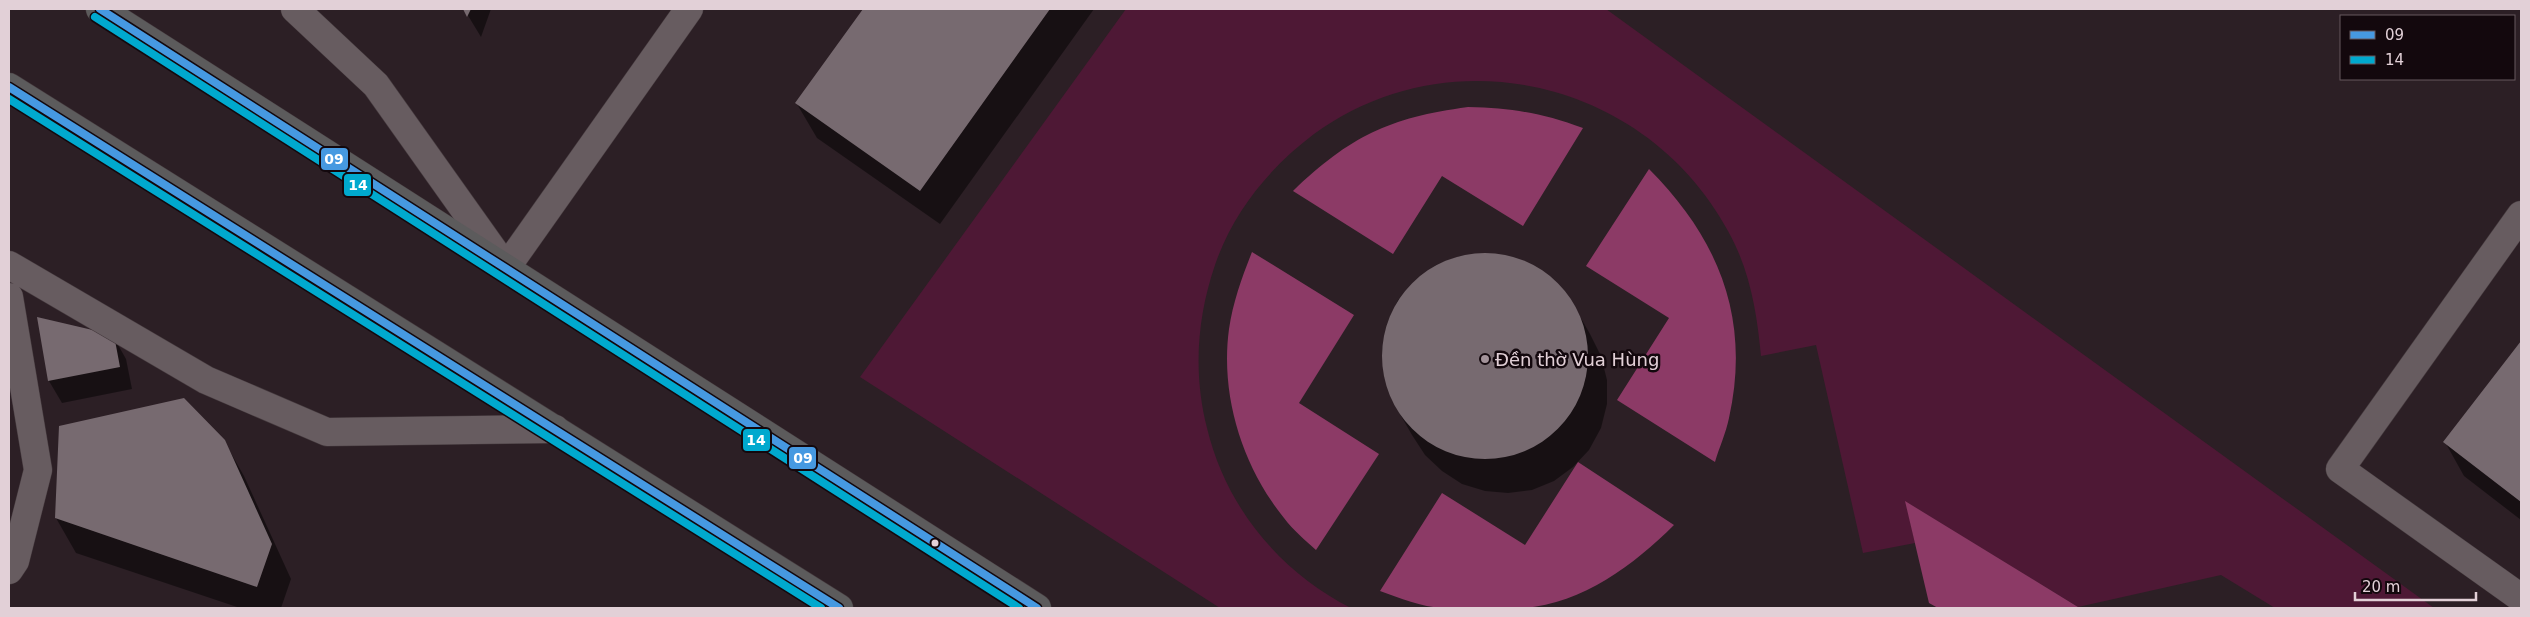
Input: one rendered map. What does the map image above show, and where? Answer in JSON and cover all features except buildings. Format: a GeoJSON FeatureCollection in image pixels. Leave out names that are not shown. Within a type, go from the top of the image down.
{"type":"FeatureCollection","features":[{"type":"Feature","properties":{"kind":"main road"},"geometry":{"type":"LineString","coordinates":[[100,9],[1037,608]]}},
{"type":"Feature","properties":{"kind":"main road"},"geometry":{"type":"LineString","coordinates":[[9,87],[839,608]]}},
{"type":"Feature","properties":{"kind":"street"},"geometry":{"type":"LineString","coordinates":[[295,9],[376,85],[506,268],[689,9]]}},
{"type":"Feature","properties":{"kind":"street"},"geometry":{"type":"LineString","coordinates":[[2521,215],[2340,469],[2521,598]]}},
{"type":"Feature","properties":{"kind":"street"},"geometry":{"type":"LineString","coordinates":[[9,264],[206,380],[327,432],[555,429]]}},
{"type":"Feature","properties":{"kind":"street"},"geometry":{"type":"LineString","coordinates":[[9,297],[38,470],[15,560],[9,570]]}},
{"type":"Feature","properties":{"kind":"shaded area"},"geometry":{"type":"Polygon","coordinates":[[[1126,9],[1606,9],[2434,608],[2275,608],[2221,575],[2078,607],[1906,502],[1915,543],[1863,553],[1816,345],[1761,356],[1755,308],[1742,261],[1728,231],[1693,180],[1649,139],[1598,108],[1543,89],[1485,81],[1426,86],[1368,103],[1314,134],[1282,161],[1268,176],[1232,227],[1215,265],[1209,285],[1204,305],[1199,346],[1200,387],[1203,407],[1216,457],[1227,484],[1259,534],[1279,556],[1301,575],[1325,593],[1351,608],[1220,608],[860,377],[1126,9]]]}},
{"type":"Feature","properties":{"kind":"shaded area"},"geometry":{"type":"Polygon","coordinates":[[[1468,107],[1527,112],[1583,128],[1523,226],[1442,176],[1393,254],[1293,191],[1334,156],[1372,133],[1415,117],[1468,107]]]}},
{"type":"Feature","properties":{"kind":"shaded area"},"geometry":{"type":"Polygon","coordinates":[[[1649,169],[1694,224],[1711,252],[1724,283],[1732,314],[1736,347],[1735,382],[1728,424],[1715,462],[1617,400],[1669,318],[1586,266],[1649,169]]]}},
{"type":"Feature","properties":{"kind":"shaded area"},"geometry":{"type":"Polygon","coordinates":[[[1252,252],[1354,315],[1299,403],[1379,454],[1316,550],[1288,522],[1269,498],[1256,476],[1237,429],[1231,404],[1227,354],[1229,329],[1238,290],[1252,252]]]}},
{"type":"Feature","properties":{"kind":"shaded area"},"geometry":{"type":"Polygon","coordinates":[[[1578,462],[1674,525],[1642,554],[1606,580],[1586,591],[1545,605],[1518,608],[1443,608],[1419,604],[1380,591],[1442,493],[1525,545],[1578,462]]]}},
{"type":"Feature","properties":{"kind":"shaded area"},"geometry":{"type":"Polygon","coordinates":[[[1905,501],[2078,607],[1938,608],[1929,603],[1905,501]]]}},
{"type":"Feature","properties":{"kind":"transit line","name":"09"},"geometry":{"type":"LineString","coordinates":[[100,9],[1037,608]]}},
{"type":"Feature","properties":{"kind":"transit line","name":"14"},"geometry":{"type":"LineString","coordinates":[[95,17],[1019,608]]}},
{"type":"Feature","properties":{"kind":"transit line","name":"09"},"geometry":{"type":"LineString","coordinates":[[9,87],[839,608]]}},
{"type":"Feature","properties":{"kind":"transit line","name":"14"},"geometry":{"type":"LineString","coordinates":[[9,99],[821,608]]}},
{"type":"Feature","properties":{"kind":"place","name":"Đền thờ Vua Hùng"},"geometry":{"type":"Point","coordinates":[1485,359]}}]}
